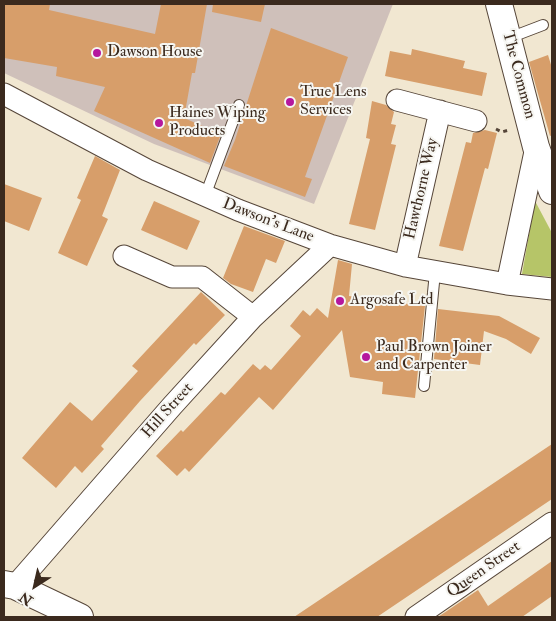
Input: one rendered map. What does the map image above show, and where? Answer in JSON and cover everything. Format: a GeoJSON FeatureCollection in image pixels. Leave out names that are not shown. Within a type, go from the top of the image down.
{"type":"FeatureCollection","features":[{"type":"Feature","properties":{"kind":"street","name":"The Common"},"geometry":{"type":"LineString","coordinates":[[499,4],[534,136],[550,177]]}},
{"type":"Feature","properties":{"kind":"street","name":"Dawson's Lane"},"geometry":{"type":"LineString","coordinates":[[4,94],[147,170],[205,196],[330,245],[404,266],[507,284],[552,289]]}},
{"type":"Feature","properties":{"kind":"street"},"geometry":{"type":"LineString","coordinates":[[397,100],[476,121]]}},
{"type":"Feature","properties":{"kind":"street","name":"Hawthorne Way"},"geometry":{"type":"LineString","coordinates":[[404,266],[440,111]]}},
{"type":"Feature","properties":{"kind":"street"},"geometry":{"type":"LineString","coordinates":[[507,284],[534,136]]}},
{"type":"Feature","properties":{"kind":"street","name":"Hill Street"},"geometry":{"type":"LineString","coordinates":[[9,585],[253,317],[330,245]]}},
{"type":"Feature","properties":{"kind":"street"},"geometry":{"type":"LineString","coordinates":[[124,256],[172,277],[202,277],[253,317]]}},
{"type":"Feature","properties":{"kind":"street","name":"Queen Street"},"geometry":{"type":"LineString","coordinates":[[416,617],[552,523]]}},
{"type":"Feature","properties":{"kind":"street"},"geometry":{"type":"LineString","coordinates":[[9,585],[80,617]]}},
{"type":"Feature","properties":{"kind":"lane"},"geometry":{"type":"LineString","coordinates":[[508,38],[543,25]]}},
{"type":"Feature","properties":{"kind":"lane"},"geometry":{"type":"LineString","coordinates":[[205,196],[239,105]]}},
{"type":"Feature","properties":{"kind":"lane"},"geometry":{"type":"LineString","coordinates":[[424,386],[436,272]]}},
{"type":"Feature","properties":{"kind":"path"},"geometry":{"type":"LineString","coordinates":[[476,121],[502,132],[534,136]]}},
{"type":"Feature","properties":{"kind":"shaded area"},"geometry":{"type":"Polygon","coordinates":[[[4,4],[393,4],[314,204],[154,144],[4,73],[4,4]]]}},
{"type":"Feature","properties":{"kind":"green space"},"geometry":{"type":"Polygon","coordinates":[[[535,201],[552,233],[552,277],[522,274],[535,201]]]}},
{"type":"Feature","properties":{"kind":"building"},"geometry":{"type":"Polygon","coordinates":[[[4,4],[50,4],[49,10],[155,34],[161,4],[207,4],[195,73],[192,73],[184,118],[221,134],[210,163],[94,111],[105,87],[56,76],[57,67],[4,58],[4,4]]]}},
{"type":"Feature","properties":{"kind":"building"},"geometry":{"type":"Polygon","coordinates":[[[213,4],[265,4],[261,22],[212,12],[213,4]]]}},
{"type":"Feature","properties":{"kind":"building","name":"True Lens Services"},"geometry":{"type":"Polygon","coordinates":[[[271,28],[348,57],[305,177],[312,179],[305,197],[224,166],[235,140],[271,28]]]}},
{"type":"Feature","properties":{"kind":"building"},"geometry":{"type":"Polygon","coordinates":[[[412,49],[465,61],[463,68],[487,73],[482,96],[385,76],[390,51],[411,55],[412,49]]]}},
{"type":"Feature","properties":{"kind":"building"},"geometry":{"type":"Polygon","coordinates":[[[548,55],[552,68],[552,135],[550,136],[529,62],[548,55]]]}},
{"type":"Feature","properties":{"kind":"building"},"geometry":{"type":"Polygon","coordinates":[[[372,101],[386,105],[394,112],[391,124],[396,125],[391,144],[396,145],[375,230],[349,224],[370,139],[366,138],[372,101]]]}},
{"type":"Feature","properties":{"kind":"building"},"geometry":{"type":"Polygon","coordinates":[[[485,130],[497,133],[488,169],[485,168],[463,251],[439,246],[466,142],[471,143],[473,133],[485,130]]]}},
{"type":"Feature","properties":{"kind":"building"},"geometry":{"type":"Polygon","coordinates":[[[95,156],[120,170],[102,216],[108,219],[87,266],[58,253],[81,200],[77,198],[95,156]]]}},
{"type":"Feature","properties":{"kind":"building"},"geometry":{"type":"Polygon","coordinates":[[[4,184],[42,198],[29,231],[4,221],[4,184]]]}},
{"type":"Feature","properties":{"kind":"building"},"geometry":{"type":"Polygon","coordinates":[[[154,201],[200,221],[187,250],[141,230],[154,201]]]}},
{"type":"Feature","properties":{"kind":"building"},"geometry":{"type":"Polygon","coordinates":[[[244,226],[285,241],[276,263],[266,259],[253,292],[231,284],[223,278],[244,226]]]}},
{"type":"Feature","properties":{"kind":"building"},"geometry":{"type":"Polygon","coordinates":[[[338,260],[352,264],[349,296],[425,306],[415,398],[382,394],[383,382],[350,377],[342,330],[273,410],[259,397],[189,472],[185,468],[177,476],[156,456],[181,430],[183,432],[221,392],[225,395],[253,364],[260,370],[265,365],[271,370],[301,336],[290,326],[303,310],[310,316],[317,308],[328,318],[338,260]]]}},
{"type":"Feature","properties":{"kind":"building"},"geometry":{"type":"Polygon","coordinates":[[[201,292],[225,315],[196,345],[194,343],[140,401],[101,446],[104,449],[82,473],[75,466],[56,488],[22,458],[70,402],[92,421],[138,371],[132,366],[201,292]]]}},
{"type":"Feature","properties":{"kind":"building"},"geometry":{"type":"Polygon","coordinates":[[[438,309],[499,316],[540,338],[531,354],[506,339],[484,331],[480,365],[434,359],[438,309]]]}},
{"type":"Feature","properties":{"kind":"building"},"geometry":{"type":"Polygon","coordinates":[[[552,444],[552,499],[377,617],[294,617],[552,444]]]}},
{"type":"Feature","properties":{"kind":"building"},"geometry":{"type":"Polygon","coordinates":[[[552,561],[552,596],[522,617],[438,617],[478,590],[488,606],[552,561]]]}},
{"type":"Feature","properties":{"kind":"place","name":"Dawson House"},"geometry":{"type":"Point","coordinates":[97,53]}},
{"type":"Feature","properties":{"kind":"place","name":"True Lens Services"},"geometry":{"type":"Point","coordinates":[290,102]}},
{"type":"Feature","properties":{"kind":"place","name":"Haines Wiping Products"},"geometry":{"type":"Point","coordinates":[159,123]}},
{"type":"Feature","properties":{"kind":"place","name":"Argosafe Ltd"},"geometry":{"type":"Point","coordinates":[340,301]}},
{"type":"Feature","properties":{"kind":"place","name":"Paul Brown Joiner and Carpenter"},"geometry":{"type":"Point","coordinates":[366,357]}}]}
